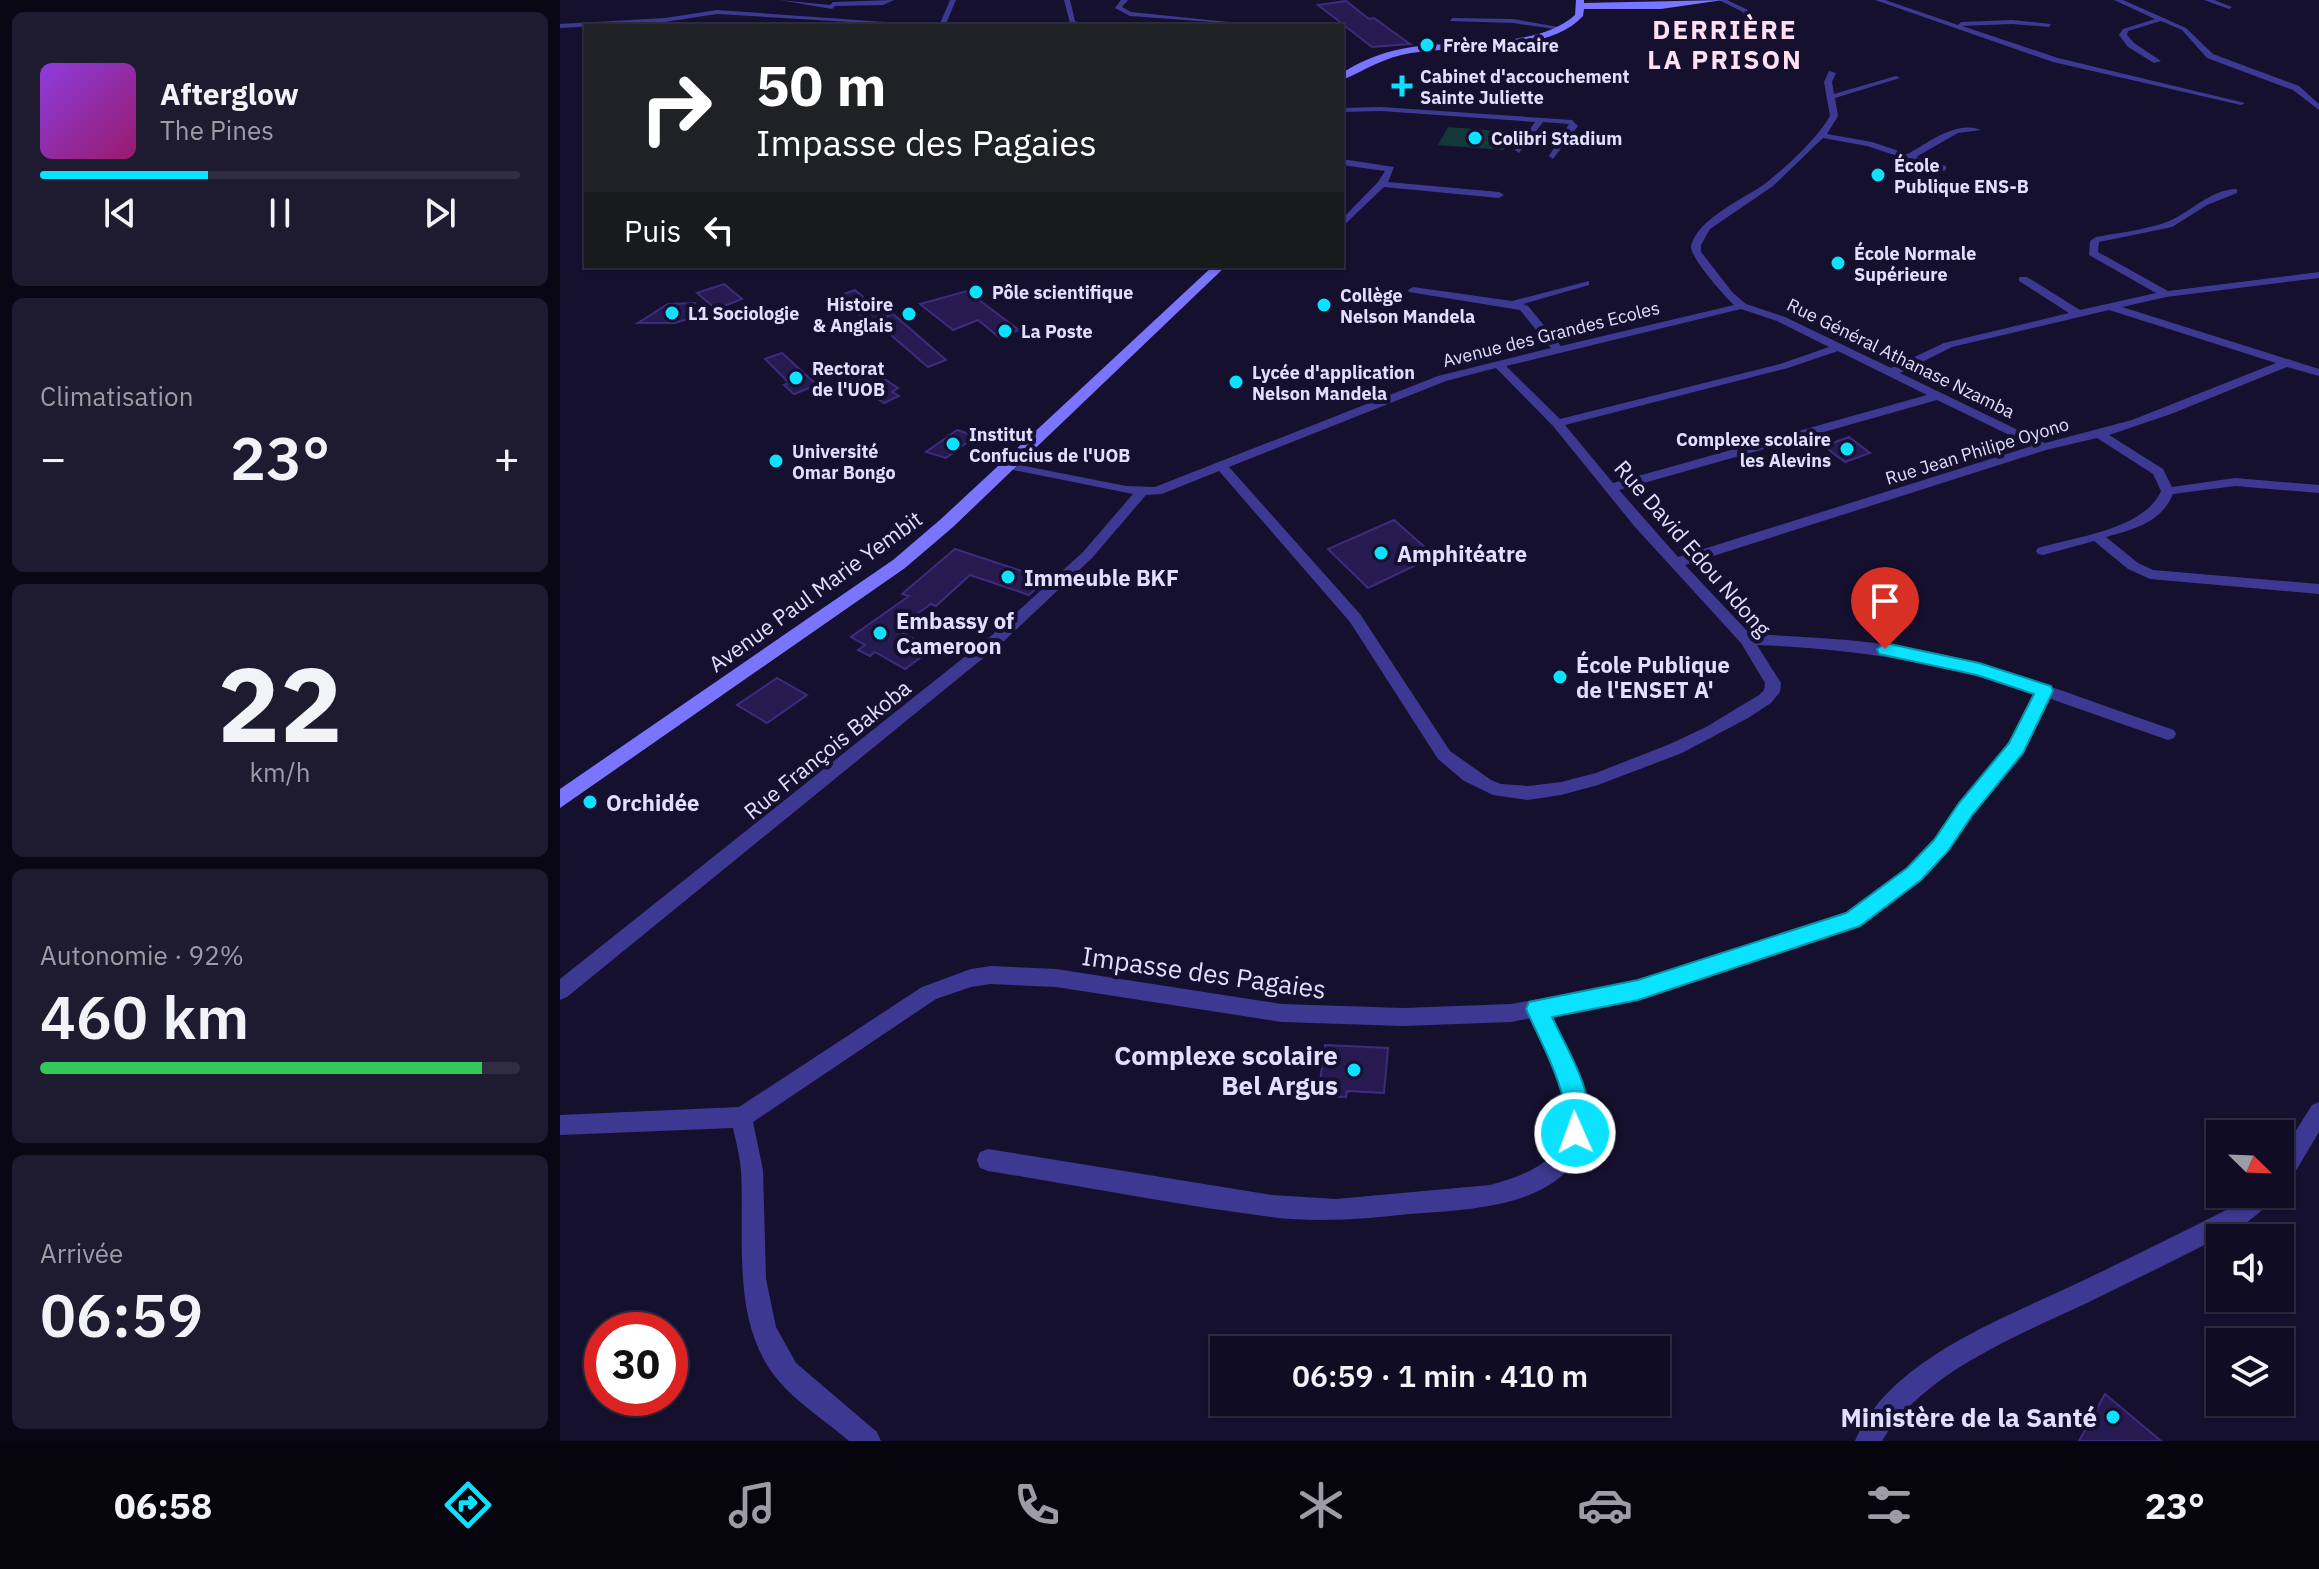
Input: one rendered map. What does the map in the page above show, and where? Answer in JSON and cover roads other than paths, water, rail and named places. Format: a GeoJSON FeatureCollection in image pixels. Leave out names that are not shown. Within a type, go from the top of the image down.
{"type":"FeatureCollection","features":[{"type":"Feature","properties":{"kind":"main road"},"geometry":{"type":"LineString","coordinates":[[1344,76],[1362,65],[1392,55],[1497,44],[1561,28],[1582,12],[1581,3],[1661,6],[1720,0]]}},
{"type":"Feature","properties":{"kind":"main road","name":"Avenue Paul Marie Yembit"},"geometry":{"type":"LineString","coordinates":[[560,800],[880,579],[929,539],[1218,268]]}},
{"type":"Feature","properties":{"kind":"street"},"geometry":{"type":"LineString","coordinates":[[782,0],[834,4],[883,3],[891,0]]}},
{"type":"Feature","properties":{"kind":"street"},"geometry":{"type":"LineString","coordinates":[[943,24],[953,0]]}},
{"type":"Feature","properties":{"kind":"street"},"geometry":{"type":"LineString","coordinates":[[1067,0],[1072,22],[1078,24]]}},
{"type":"Feature","properties":{"kind":"street"},"geometry":{"type":"LineString","coordinates":[[1125,0],[1118,8],[1124,13],[1202,24]]}},
{"type":"Feature","properties":{"kind":"street"},"geometry":{"type":"LineString","coordinates":[[1720,0],[1746,11],[1749,19],[1746,34]]}},
{"type":"Feature","properties":{"kind":"street"},"geometry":{"type":"LineString","coordinates":[[1878,0],[2056,60],[2241,103]]}},
{"type":"Feature","properties":{"kind":"street"},"geometry":{"type":"LineString","coordinates":[[2117,0],[2184,29],[2210,56],[2296,88],[2319,108]]}},
{"type":"Feature","properties":{"kind":"street"},"geometry":{"type":"LineString","coordinates":[[2207,0],[2229,7]]}},
{"type":"Feature","properties":{"kind":"street"},"geometry":{"type":"LineString","coordinates":[[1918,3],[1934,12],[1932,17]]}},
{"type":"Feature","properties":{"kind":"street"},"geometry":{"type":"LineString","coordinates":[[818,20],[834,4]]}},
{"type":"Feature","properties":{"kind":"street"},"geometry":{"type":"LineString","coordinates":[[1879,10],[1894,6]]}},
{"type":"Feature","properties":{"kind":"street"},"geometry":{"type":"LineString","coordinates":[[595,24],[665,20],[726,12],[881,24]]}},
{"type":"Feature","properties":{"kind":"street"},"geometry":{"type":"LineString","coordinates":[[2157,61],[2131,45],[2123,35],[2125,30],[2161,19]]}},
{"type":"Feature","properties":{"kind":"street"},"geometry":{"type":"LineString","coordinates":[[655,24],[665,20]]}},
{"type":"Feature","properties":{"kind":"street"},"geometry":{"type":"LineString","coordinates":[[1452,20],[1513,21],[1561,28]]}},
{"type":"Feature","properties":{"kind":"street"},"geometry":{"type":"LineString","coordinates":[[1956,25],[1991,22],[2049,25]]}},
{"type":"Feature","properties":{"kind":"street"},"geometry":{"type":"LineString","coordinates":[[560,26],[584,25]]}},
{"type":"Feature","properties":{"kind":"street"},"geometry":{"type":"LineString","coordinates":[[571,36],[584,32]]}},
{"type":"Feature","properties":{"kind":"street"},"geometry":{"type":"LineString","coordinates":[[1742,306],[1729,295],[1696,252],[1700,236],[1706,227],[1770,184],[1823,133],[1834,116],[1828,82],[1832,73]]}},
{"type":"Feature","properties":{"kind":"street"},"geometry":{"type":"LineString","coordinates":[[1831,97],[1896,78]]}},
{"type":"Feature","properties":{"kind":"street"},"geometry":{"type":"LineString","coordinates":[[1344,110],[1386,109],[1574,124],[1553,156]]}},
{"type":"Feature","properties":{"kind":"street"},"geometry":{"type":"LineString","coordinates":[[1519,150],[1541,119]]}},
{"type":"Feature","properties":{"kind":"street"},"geometry":{"type":"LineString","coordinates":[[1911,156],[1956,131],[1977,130]]}},
{"type":"Feature","properties":{"kind":"street"},"geometry":{"type":"LineString","coordinates":[[1823,133],[1911,156],[1943,168]]}},
{"type":"Feature","properties":{"kind":"street"},"geometry":{"type":"LineString","coordinates":[[1344,162],[1391,169],[1382,184],[1344,222]]}},
{"type":"Feature","properties":{"kind":"street"},"geometry":{"type":"LineString","coordinates":[[1382,184],[1499,195]]}},
{"type":"Feature","properties":{"kind":"street"},"geometry":{"type":"LineString","coordinates":[[2166,294],[2100,258],[2093,253],[2093,243],[2169,225],[2204,203],[2234,191]]}},
{"type":"Feature","properties":{"kind":"street"},"geometry":{"type":"LineString","coordinates":[[1892,372],[1948,345],[2108,307],[2166,294],[2319,275]]}},
{"type":"Feature","properties":{"kind":"street"},"geometry":{"type":"LineString","coordinates":[[2023,279],[2078,314]]}},
{"type":"Feature","properties":{"kind":"street"},"geometry":{"type":"LineString","coordinates":[[1515,304],[1585,283]]}},
{"type":"Feature","properties":{"kind":"street"},"geometry":{"type":"LineString","coordinates":[[1413,290],[1515,304],[1524,308],[1558,350]]}},
{"type":"Feature","properties":{"kind":"street","name":"Rue Général Athanase Nzamba"},"geometry":{"type":"LineString","coordinates":[[1742,306],[1765,312],[2043,447]]}},
{"type":"Feature","properties":{"kind":"street","name":"Avenue des Grandes Ecoles"},"geometry":{"type":"LineString","coordinates":[[1008,465],[1141,493],[1172,486],[1412,389],[1497,363],[1742,306]]}},
{"type":"Feature","properties":{"kind":"street"},"geometry":{"type":"LineString","coordinates":[[2108,307],[2319,373]]}},
{"type":"Feature","properties":{"kind":"street"},"geometry":{"type":"LineString","coordinates":[[1557,423],[1784,366],[1839,347]]}},
{"type":"Feature","properties":{"kind":"street","name":"Rue David Edou Ndong"},"geometry":{"type":"LineString","coordinates":[[1221,466],[1355,618],[1444,755],[1475,780],[1501,791],[1519,793],[1611,775],[1654,759],[1755,707],[1772,692],[1773,683],[1746,639],[1675,563],[1557,423],[1497,363]]}},
{"type":"Feature","properties":{"kind":"street","name":"Rue Jean Philipe Oyono"},"geometry":{"type":"LineString","coordinates":[[1675,563],[2043,447],[2099,434],[2286,363]]}},
{"type":"Feature","properties":{"kind":"street"},"geometry":{"type":"LineString","coordinates":[[1611,488],[1940,395]]}},
{"type":"Feature","properties":{"kind":"street"},"geometry":{"type":"LineString","coordinates":[[2043,551],[2151,518],[2165,503],[2168,491],[2158,472],[2099,434]]}},
{"type":"Feature","properties":{"kind":"street"},"geometry":{"type":"LineString","coordinates":[[2168,491],[2235,482],[2319,489]]}},
{"type":"Feature","properties":{"kind":"street","name":"Rue François Bakoba"},"geometry":{"type":"LineString","coordinates":[[560,991],[1005,632],[1074,572],[1141,493]]}},
{"type":"Feature","properties":{"kind":"street"},"geometry":{"type":"LineString","coordinates":[[2096,536],[2133,566],[2150,574],[2319,589]]}},
{"type":"Feature","properties":{"kind":"street"},"geometry":{"type":"LineString","coordinates":[[1746,639],[1908,653],[1979,669],[2168,734]]}},
{"type":"Feature","properties":{"kind":"street","name":"Impasse des Pagaies"},"geometry":{"type":"LineString","coordinates":[[742,1117],[929,993],[971,978],[991,975],[1056,978],[1282,1013],[1418,1017],[1537,1009],[1638,990],[1853,919],[1914,874],[1941,845],[1966,808],[2016,748],[2044,691]]}},
{"type":"Feature","properties":{"kind":"street"},"geometry":{"type":"LineString","coordinates":[[988,1160],[1272,1206],[1336,1210],[1418,1204],[1514,1191],[1544,1178],[1565,1156],[1575,1133],[1578,1109],[1572,1086],[1537,1009]]}},
{"type":"Feature","properties":{"kind":"street"},"geometry":{"type":"LineString","coordinates":[[2294,1153],[2319,1112]]}},
{"type":"Feature","properties":{"kind":"street"},"geometry":{"type":"LineString","coordinates":[[560,1125],[742,1117],[752,1175],[752,1263],[765,1331],[776,1358],[787,1372],[868,1441]]}},
{"type":"Feature","properties":{"kind":"street"},"geometry":{"type":"LineString","coordinates":[[1868,1441],[1881,1421],[1907,1394],[1976,1344],[2236,1217],[2247,1208]]}},
{"type":"Feature","properties":{"kind":"place","name":"Frère Macaire"},"geometry":{"type":"Point","coordinates":[1427,45]}},
{"type":"Feature","properties":{"kind":"place","name":"Cabinet d'accouchement Sainte Juliette"},"geometry":{"type":"Point","coordinates":[1402,86]}},
{"type":"Feature","properties":{"kind":"place","name":"Colibri Stadium"},"geometry":{"type":"Point","coordinates":[1475,138]}},
{"type":"Feature","properties":{"kind":"place","name":"École Publique ENS-B"},"geometry":{"type":"Point","coordinates":[1878,175]}},
{"type":"Feature","properties":{"kind":"place","name":"École Normale Supérieure"},"geometry":{"type":"Point","coordinates":[1838,263]}},
{"type":"Feature","properties":{"kind":"place","name":"Pôle scientifique"},"geometry":{"type":"Point","coordinates":[976,292]}},
{"type":"Feature","properties":{"kind":"place","name":"Collège Nelson Mandela"},"geometry":{"type":"Point","coordinates":[1324,305]}},
{"type":"Feature","properties":{"kind":"place","name":"L1 Sociologie"},"geometry":{"type":"Point","coordinates":[672,313]}},
{"type":"Feature","properties":{"kind":"place","name":"Histoire & Anglais"},"geometry":{"type":"Point","coordinates":[909,314]}},
{"type":"Feature","properties":{"kind":"place","name":"La Poste"},"geometry":{"type":"Point","coordinates":[1005,331]}},
{"type":"Feature","properties":{"kind":"place","name":"Rectorat de l'UOB"},"geometry":{"type":"Point","coordinates":[796,378]}},
{"type":"Feature","properties":{"kind":"place","name":"Lycée d'application Nelson Mandela"},"geometry":{"type":"Point","coordinates":[1236,382]}},
{"type":"Feature","properties":{"kind":"place","name":"Institut Confucius de l'UOB"},"geometry":{"type":"Point","coordinates":[953,444]}},
{"type":"Feature","properties":{"kind":"place","name":"Complexe scolaire les Alevins"},"geometry":{"type":"Point","coordinates":[1847,449]}},
{"type":"Feature","properties":{"kind":"place","name":"Université Omar Bongo"},"geometry":{"type":"Point","coordinates":[776,461]}},
{"type":"Feature","properties":{"kind":"place","name":"Amphitéatre"},"geometry":{"type":"Point","coordinates":[1381,553]}},
{"type":"Feature","properties":{"kind":"place","name":"Immeuble BKF"},"geometry":{"type":"Point","coordinates":[1008,577]}},
{"type":"Feature","properties":{"kind":"place","name":"Embassy of Cameroon"},"geometry":{"type":"Point","coordinates":[880,633]}},
{"type":"Feature","properties":{"kind":"place","name":"École Publique de l'ENSET A'"},"geometry":{"type":"Point","coordinates":[1560,677]}},
{"type":"Feature","properties":{"kind":"place","name":"Orchidée"},"geometry":{"type":"Point","coordinates":[590,802]}},
{"type":"Feature","properties":{"kind":"place","name":"Complexe scolaire Bel Argus"},"geometry":{"type":"Point","coordinates":[1354,1070]}},
{"type":"Feature","properties":{"kind":"place","name":"Ministère de la Santé"},"geometry":{"type":"Point","coordinates":[2113,1417]}},
{"type":"Feature","properties":{"kind":"district","name":"DERRIÈRE LA PRISON"},"geometry":{"type":"Point","coordinates":[1725,44]}}]}
